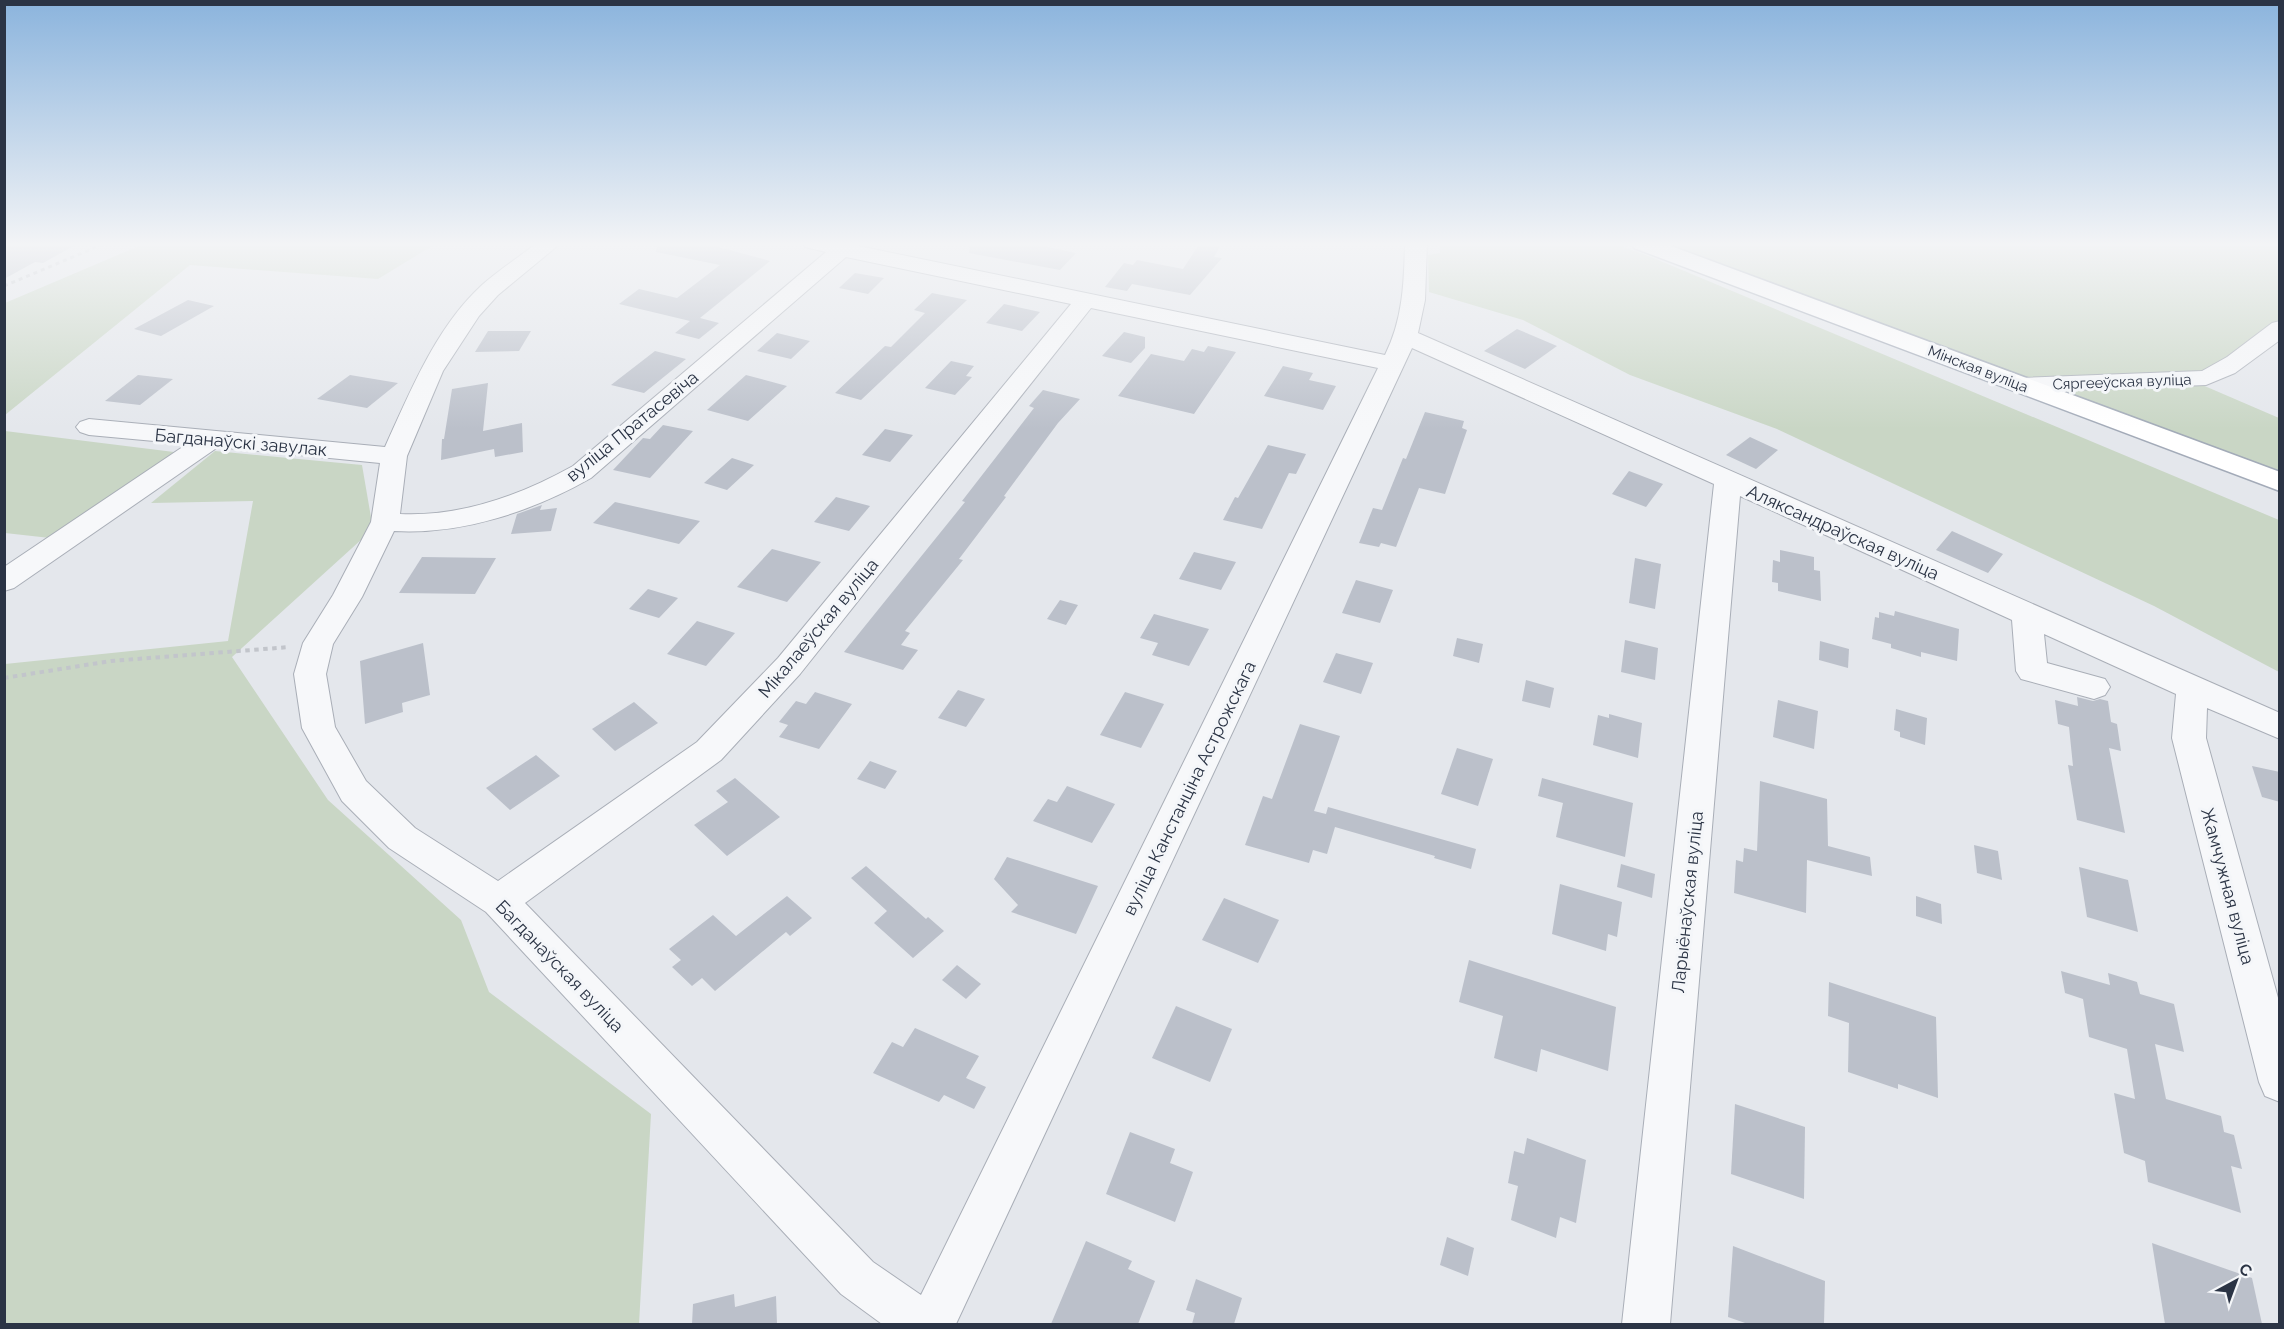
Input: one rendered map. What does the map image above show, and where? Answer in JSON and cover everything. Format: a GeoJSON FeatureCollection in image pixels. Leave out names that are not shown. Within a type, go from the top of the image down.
{"type":"FeatureCollection","features":[{"type":"Feature","properties":{"kind":"main road","name":"Мінская вуліца"},"geometry":{"type":"LineString","coordinates":[[1807,305],[2280,482]]}},
{"type":"Feature","properties":{"kind":"street","name":"Багданаўская вуліца"},"geometry":{"type":"LineString","coordinates":[[477,305],[470,312],[432,371],[394,456],[385,522],[347,597],[318,643],[310,674],[319,728],[354,791],[402,838],[499,901],[857,1278],[921,1324]]}},
{"type":"Feature","properties":{"kind":"street","name":"вуліца Пратасевіча"},"geometry":{"type":"LineString","coordinates":[[385,522],[423,523],[465,516],[517,501],[564,483],[582,472],[777,305]]}},
{"type":"Feature","properties":{"kind":"street","name":"Мікалаеўская вуліца"},"geometry":{"type":"LineString","coordinates":[[499,901],[709,751],[789,666],[1082,305]]}},
{"type":"Feature","properties":{"kind":"street","name":"Аляксандраўская вуліца"},"geometry":{"type":"LineString","coordinates":[[1111,305],[1399,350],[1728,480],[2280,727]]}},
{"type":"Feature","properties":{"kind":"street","name":"вуліца Канстанціна Астрожскага"},"geometry":{"type":"LineString","coordinates":[[932,1324],[1399,350],[1412,305]]}},
{"type":"Feature","properties":{"kind":"street","name":"Сяргееўская вуліца"},"geometry":{"type":"LineString","coordinates":[[2020,385],[2206,378],[2230,366],[2280,327]]}},
{"type":"Feature","properties":{"kind":"street","name":"Багданаўскі завулак"},"geometry":{"type":"LineString","coordinates":[[89,427],[394,456]]}},
{"type":"Feature","properties":{"kind":"street"},"geometry":{"type":"LineString","coordinates":[[4,581],[211,440]]}},
{"type":"Feature","properties":{"kind":"street","name":"Ларыёнаўская вуліца"},"geometry":{"type":"LineString","coordinates":[[1646,1324],[1728,480]]}},
{"type":"Feature","properties":{"kind":"street"},"geometry":{"type":"LineString","coordinates":[[2027,615],[2032,671],[2094,687]]}},
{"type":"Feature","properties":{"kind":"street","name":"Жамчужная вуліца"},"geometry":{"type":"LineString","coordinates":[[2192,689],[2188,738],[2280,1082]]}},
{"type":"Feature","properties":{"kind":"path"},"geometry":{"type":"LineString","coordinates":[[4,678],[111,661],[262,650],[318,643]]}},
{"type":"Feature","properties":{"kind":"green space"},"geometry":{"type":"Polygon","coordinates":[[[5,305],[141,305],[5,415],[5,305]]]}},
{"type":"Feature","properties":{"kind":"green space"},"geometry":{"type":"Polygon","coordinates":[[[1473,305],[1766,305],[2279,520],[2279,672],[2154,606],[1777,429],[1630,375],[1523,320],[1473,305]]]}},
{"type":"Feature","properties":{"kind":"green space"},"geometry":{"type":"Polygon","coordinates":[[[1807,305],[2279,305],[2279,328],[2193,381],[2279,418],[2279,482],[1807,305]]]}},
{"type":"Feature","properties":{"kind":"green space"},"geometry":{"type":"Polygon","coordinates":[[[5,431],[174,452],[50,538],[5,533],[5,431]]]}},
{"type":"Feature","properties":{"kind":"green space"},"geometry":{"type":"Polygon","coordinates":[[[215,451],[362,465],[373,529],[232,657],[328,800],[461,920],[489,992],[651,1114],[639,1324],[5,1324],[5,664],[228,641],[253,501],[151,503],[215,451]]]}},
{"type":"Feature","properties":{"kind":"building"},"geometry":{"type":"Polygon","coordinates":[[[179,305],[214,306],[161,336],[134,329],[179,305]]]}},
{"type":"Feature","properties":{"kind":"building"},"geometry":{"type":"Polygon","coordinates":[[[623,305],[716,305],[700,318],[719,323],[699,339],[675,333],[690,321],[623,305]]]}},
{"type":"Feature","properties":{"kind":"building"},"geometry":{"type":"Polygon","coordinates":[[[919,305],[962,305],[861,400],[835,393],[885,346],[891,347],[925,313],[914,310],[919,305]]]}},
{"type":"Feature","properties":{"kind":"building"},"geometry":{"type":"Polygon","coordinates":[[[1003,305],[1040,312],[1022,331],[986,323],[1003,305]]]}},
{"type":"Feature","properties":{"kind":"building"},"geometry":{"type":"Polygon","coordinates":[[[1517,329],[1557,346],[1525,369],[1484,351],[1517,329]]]}},
{"type":"Feature","properties":{"kind":"building"},"geometry":{"type":"Polygon","coordinates":[[[488,331],[531,331],[519,351],[475,352],[488,331]]]}},
{"type":"Feature","properties":{"kind":"building"},"geometry":{"type":"Polygon","coordinates":[[[1124,332],[1145,337],[1145,348],[1131,363],[1102,356],[1124,332]]]}},
{"type":"Feature","properties":{"kind":"building"},"geometry":{"type":"Polygon","coordinates":[[[777,333],[810,341],[791,359],[757,351],[777,333]]]}},
{"type":"Feature","properties":{"kind":"building"},"geometry":{"type":"Polygon","coordinates":[[[1208,346],[1236,352],[1194,414],[1118,396],[1151,354],[1184,361],[1192,349],[1204,352],[1208,346]]]}},
{"type":"Feature","properties":{"kind":"building"},"geometry":{"type":"Polygon","coordinates":[[[655,351],[686,359],[644,393],[611,385],[655,351]]]}},
{"type":"Feature","properties":{"kind":"building"},"geometry":{"type":"Polygon","coordinates":[[[951,361],[974,366],[966,376],[972,377],[955,395],[925,388],[951,361]]]}},
{"type":"Feature","properties":{"kind":"building"},"geometry":{"type":"Polygon","coordinates":[[[1283,366],[1313,373],[1309,380],[1336,386],[1323,410],[1264,396],[1283,366]]]}},
{"type":"Feature","properties":{"kind":"building"},"geometry":{"type":"Polygon","coordinates":[[[138,375],[173,379],[140,405],[105,401],[138,375]]]}},
{"type":"Feature","properties":{"kind":"building"},"geometry":{"type":"Polygon","coordinates":[[[350,375],[398,383],[367,408],[317,399],[350,375]]]}},
{"type":"Feature","properties":{"kind":"building"},"geometry":{"type":"Polygon","coordinates":[[[746,375],[787,386],[748,421],[707,410],[746,375]]]}},
{"type":"Feature","properties":{"kind":"building"},"geometry":{"type":"Polygon","coordinates":[[[488,383],[483,431],[522,423],[523,452],[495,457],[494,449],[441,460],[442,439],[444,439],[452,389],[488,383]]]}},
{"type":"Feature","properties":{"kind":"building"},"geometry":{"type":"Polygon","coordinates":[[[1043,390],[1080,399],[1058,423],[1004,496],[1006,497],[959,559],[963,560],[905,631],[910,633],[901,645],[918,650],[903,670],[844,652],[965,502],[962,501],[1034,408],[1029,406],[1043,390]]]}},
{"type":"Feature","properties":{"kind":"building"},"geometry":{"type":"Polygon","coordinates":[[[1425,412],[1464,421],[1462,428],[1467,430],[1445,494],[1419,488],[1396,547],[1381,543],[1379,547],[1359,543],[1373,508],[1382,510],[1425,412]]]}},
{"type":"Feature","properties":{"kind":"building"},"geometry":{"type":"Polygon","coordinates":[[[663,425],[693,431],[650,478],[613,470],[643,438],[650,439],[663,425]]]}},
{"type":"Feature","properties":{"kind":"building"},"geometry":{"type":"Polygon","coordinates":[[[885,429],[913,435],[890,462],[862,455],[885,429]]]}},
{"type":"Feature","properties":{"kind":"building"},"geometry":{"type":"Polygon","coordinates":[[[1750,437],[1778,450],[1756,469],[1726,455],[1750,437]]]}},
{"type":"Feature","properties":{"kind":"building"},"geometry":{"type":"Polygon","coordinates":[[[1268,445],[1306,454],[1296,474],[1289,473],[1262,529],[1223,520],[1235,497],[1238,498],[1268,445]]]}},
{"type":"Feature","properties":{"kind":"building"},"geometry":{"type":"Polygon","coordinates":[[[732,458],[754,465],[727,490],[704,483],[732,458]]]}},
{"type":"Feature","properties":{"kind":"building"},"geometry":{"type":"Polygon","coordinates":[[[1629,471],[1663,484],[1646,507],[1612,494],[1629,471]]]}},
{"type":"Feature","properties":{"kind":"building"},"geometry":{"type":"Polygon","coordinates":[[[836,497],[870,506],[849,531],[814,522],[836,497]]]}},
{"type":"Feature","properties":{"kind":"building"},"geometry":{"type":"Polygon","coordinates":[[[615,502],[700,521],[679,544],[593,523],[615,502]]]}},
{"type":"Feature","properties":{"kind":"building"},"geometry":{"type":"Polygon","coordinates":[[[542,505],[540,510],[557,508],[551,531],[511,534],[517,514],[542,505]]]}},
{"type":"Feature","properties":{"kind":"building"},"geometry":{"type":"Polygon","coordinates":[[[1952,531],[2003,554],[1988,573],[1936,550],[1952,531]]]}},
{"type":"Feature","properties":{"kind":"building"},"geometry":{"type":"Polygon","coordinates":[[[772,549],[821,562],[787,602],[737,587],[772,549]]]}},
{"type":"Feature","properties":{"kind":"building"},"geometry":{"type":"Polygon","coordinates":[[[1780,550],[1814,557],[1814,570],[1820,571],[1821,601],[1778,591],[1778,583],[1772,582],[1773,560],[1780,562],[1780,550]]]}},
{"type":"Feature","properties":{"kind":"building"},"geometry":{"type":"Polygon","coordinates":[[[1194,552],[1236,562],[1221,590],[1179,579],[1194,552]]]}},
{"type":"Feature","properties":{"kind":"building"},"geometry":{"type":"Polygon","coordinates":[[[422,557],[496,558],[475,594],[399,593],[422,557]]]}},
{"type":"Feature","properties":{"kind":"building"},"geometry":{"type":"Polygon","coordinates":[[[1635,558],[1661,564],[1655,609],[1629,603],[1635,558]]]}},
{"type":"Feature","properties":{"kind":"building"},"geometry":{"type":"Polygon","coordinates":[[[1356,580],[1393,590],[1380,623],[1342,613],[1356,580]]]}},
{"type":"Feature","properties":{"kind":"building"},"geometry":{"type":"Polygon","coordinates":[[[648,589],[678,598],[659,618],[629,609],[648,589]]]}},
{"type":"Feature","properties":{"kind":"building"},"geometry":{"type":"Polygon","coordinates":[[[1060,600],[1078,605],[1066,625],[1047,619],[1060,600]]]}},
{"type":"Feature","properties":{"kind":"building"},"geometry":{"type":"Polygon","coordinates":[[[1895,611],[1959,629],[1957,661],[1921,652],[1921,657],[1891,648],[1891,644],[1872,639],[1875,617],[1879,618],[1879,612],[1894,616],[1895,611]]]}},
{"type":"Feature","properties":{"kind":"building"},"geometry":{"type":"Polygon","coordinates":[[[1154,614],[1209,629],[1189,666],[1152,655],[1158,643],[1140,638],[1154,614]]]}},
{"type":"Feature","properties":{"kind":"building"},"geometry":{"type":"Polygon","coordinates":[[[697,621],[735,633],[706,666],[667,654],[697,621]]]}},
{"type":"Feature","properties":{"kind":"building"},"geometry":{"type":"Polygon","coordinates":[[[1457,638],[1483,644],[1479,663],[1453,656],[1457,638]]]}},
{"type":"Feature","properties":{"kind":"building"},"geometry":{"type":"Polygon","coordinates":[[[1625,640],[1658,648],[1655,680],[1621,672],[1625,640]]]}},
{"type":"Feature","properties":{"kind":"building"},"geometry":{"type":"Polygon","coordinates":[[[1820,641],[1849,649],[1848,668],[1819,660],[1820,641]]]}},
{"type":"Feature","properties":{"kind":"building"},"geometry":{"type":"Polygon","coordinates":[[[423,643],[430,695],[402,703],[403,712],[365,724],[360,661],[423,643]]]}},
{"type":"Feature","properties":{"kind":"building"},"geometry":{"type":"Polygon","coordinates":[[[1336,653],[1373,663],[1361,694],[1323,682],[1336,653]]]}},
{"type":"Feature","properties":{"kind":"building"},"geometry":{"type":"Polygon","coordinates":[[[1526,680],[1554,688],[1550,708],[1522,701],[1526,680]]]}},
{"type":"Feature","properties":{"kind":"building"},"geometry":{"type":"Polygon","coordinates":[[[958,690],[985,699],[966,727],[938,718],[958,690]]]}},
{"type":"Feature","properties":{"kind":"building"},"geometry":{"type":"Polygon","coordinates":[[[815,692],[852,704],[819,749],[779,737],[788,725],[779,722],[796,701],[806,704],[815,692]]]}},
{"type":"Feature","properties":{"kind":"building"},"geometry":{"type":"Polygon","coordinates":[[[1125,692],[1164,704],[1141,748],[1100,735],[1125,692]]]}},
{"type":"Feature","properties":{"kind":"building"},"geometry":{"type":"Polygon","coordinates":[[[2077,697],[2093,701],[2100,699],[2108,701],[2111,722],[2117,724],[2121,751],[2109,748],[2125,833],[2077,820],[2068,765],[2073,766],[2069,727],[2058,724],[2055,700],[2078,706],[2077,697]]]}},
{"type":"Feature","properties":{"kind":"building"},"geometry":{"type":"Polygon","coordinates":[[[1778,700],[1818,711],[1814,749],[1773,737],[1778,700]]]}},
{"type":"Feature","properties":{"kind":"building"},"geometry":{"type":"Polygon","coordinates":[[[634,702],[658,723],[615,751],[592,729],[634,702]]]}},
{"type":"Feature","properties":{"kind":"building"},"geometry":{"type":"Polygon","coordinates":[[[1896,709],[1927,718],[1925,745],[1900,737],[1900,732],[1894,730],[1896,709]]]}},
{"type":"Feature","properties":{"kind":"building"},"geometry":{"type":"Polygon","coordinates":[[[1609,714],[1642,723],[1638,758],[1593,745],[1598,715],[1609,718],[1609,714]]]}},
{"type":"Feature","properties":{"kind":"building"},"geometry":{"type":"Polygon","coordinates":[[[1300,724],[1340,736],[1314,811],[1326,814],[1328,807],[1476,849],[1471,869],[1335,827],[1327,854],[1313,850],[1309,863],[1245,845],[1263,796],[1272,799],[1300,724]]]}},
{"type":"Feature","properties":{"kind":"building"},"geometry":{"type":"Polygon","coordinates":[[[1457,748],[1493,759],[1478,806],[1441,794],[1457,748]]]}},
{"type":"Feature","properties":{"kind":"building"},"geometry":{"type":"Polygon","coordinates":[[[536,755],[560,776],[510,810],[486,788],[536,755]]]}},
{"type":"Feature","properties":{"kind":"building"},"geometry":{"type":"Polygon","coordinates":[[[870,761],[897,771],[885,789],[857,779],[870,761]]]}},
{"type":"Feature","properties":{"kind":"building"},"geometry":{"type":"Polygon","coordinates":[[[2252,766],[2280,772],[2280,802],[2262,797],[2252,766]]]}},
{"type":"Feature","properties":{"kind":"building"},"geometry":{"type":"Polygon","coordinates":[[[735,778],[780,817],[727,856],[694,825],[728,802],[716,791],[735,778]]]}},
{"type":"Feature","properties":{"kind":"building"},"geometry":{"type":"Polygon","coordinates":[[[1542,778],[1633,803],[1625,857],[1556,837],[1563,803],[1538,796],[1542,778]]]}},
{"type":"Feature","properties":{"kind":"building"},"geometry":{"type":"Polygon","coordinates":[[[1760,781],[1827,799],[1828,846],[1870,857],[1872,876],[1807,860],[1806,913],[1734,893],[1736,860],[1743,862],[1744,848],[1757,851],[1760,781]]]}},
{"type":"Feature","properties":{"kind":"building"},"geometry":{"type":"Polygon","coordinates":[[[1067,786],[1115,804],[1092,843],[1033,821],[1048,799],[1057,802],[1067,786]]]}},
{"type":"Feature","properties":{"kind":"building"},"geometry":{"type":"Polygon","coordinates":[[[1974,845],[1998,851],[2002,880],[1977,873],[1974,845]]]}},
{"type":"Feature","properties":{"kind":"building"},"geometry":{"type":"Polygon","coordinates":[[[1007,857],[1098,886],[1076,934],[1011,912],[1018,905],[994,879],[1007,857]]]}},
{"type":"Feature","properties":{"kind":"building"},"geometry":{"type":"Polygon","coordinates":[[[1621,864],[1655,874],[1652,898],[1617,887],[1621,864]]]}},
{"type":"Feature","properties":{"kind":"building"},"geometry":{"type":"Polygon","coordinates":[[[866,866],[926,919],[928,917],[944,931],[913,958],[874,923],[887,911],[851,878],[866,866]]]}},
{"type":"Feature","properties":{"kind":"building"},"geometry":{"type":"Polygon","coordinates":[[[2079,867],[2128,880],[2138,932],[2087,917],[2079,867]]]}},
{"type":"Feature","properties":{"kind":"building"},"geometry":{"type":"Polygon","coordinates":[[[1560,884],[1622,902],[1617,937],[1608,934],[1606,951],[1552,934],[1560,884]]]}},
{"type":"Feature","properties":{"kind":"building"},"geometry":{"type":"Polygon","coordinates":[[[787,896],[812,918],[790,936],[786,932],[715,991],[702,978],[692,986],[672,967],[681,960],[669,949],[713,915],[736,936],[787,896]]]}},
{"type":"Feature","properties":{"kind":"building"},"geometry":{"type":"Polygon","coordinates":[[[1916,896],[1941,904],[1942,924],[1916,916],[1916,896]]]}},
{"type":"Feature","properties":{"kind":"building"},"geometry":{"type":"Polygon","coordinates":[[[1224,898],[1279,920],[1258,963],[1202,940],[1224,898]]]}},
{"type":"Feature","properties":{"kind":"building"},"geometry":{"type":"Polygon","coordinates":[[[1469,960],[1616,1007],[1608,1071],[1541,1049],[1537,1072],[1494,1058],[1503,1016],[1459,1002],[1469,960]]]}},
{"type":"Feature","properties":{"kind":"building"},"geometry":{"type":"Polygon","coordinates":[[[957,965],[981,984],[966,999],[942,980],[957,965]]]}},
{"type":"Feature","properties":{"kind":"building"},"geometry":{"type":"Polygon","coordinates":[[[2061,971],[2110,985],[2108,973],[2137,982],[2140,994],[2174,1004],[2184,1052],[2155,1044],[2166,1099],[2221,1116],[2224,1132],[2234,1135],[2242,1169],[2231,1166],[2241,1213],[2148,1182],[2145,1161],[2124,1153],[2114,1093],[2135,1099],[2127,1049],[2089,1037],[2083,999],[2065,993],[2061,971]]]}},
{"type":"Feature","properties":{"kind":"building"},"geometry":{"type":"Polygon","coordinates":[[[1829,982],[1936,1017],[1938,1098],[1898,1084],[1898,1089],[1848,1072],[1849,1023],[1828,1016],[1829,982]]]}},
{"type":"Feature","properties":{"kind":"building"},"geometry":{"type":"Polygon","coordinates":[[[1176,1006],[1232,1029],[1210,1082],[1152,1058],[1176,1006]]]}},
{"type":"Feature","properties":{"kind":"building"},"geometry":{"type":"Polygon","coordinates":[[[915,1028],[979,1056],[966,1078],[986,1087],[974,1109],[944,1095],[939,1102],[873,1073],[892,1042],[903,1047],[915,1028]]]}},
{"type":"Feature","properties":{"kind":"building"},"geometry":{"type":"Polygon","coordinates":[[[1735,1104],[1805,1127],[1804,1199],[1731,1174],[1735,1104]]]}},
{"type":"Feature","properties":{"kind":"building"},"geometry":{"type":"Polygon","coordinates":[[[1130,1132],[1175,1149],[1170,1163],[1193,1172],[1175,1222],[1106,1194],[1130,1132]]]}},
{"type":"Feature","properties":{"kind":"building"},"geometry":{"type":"Polygon","coordinates":[[[1527,1138],[1586,1160],[1576,1223],[1560,1217],[1556,1238],[1511,1220],[1518,1186],[1508,1183],[1514,1151],[1524,1154],[1527,1138]]]}},
{"type":"Feature","properties":{"kind":"building"},"geometry":{"type":"Polygon","coordinates":[[[1447,1237],[1474,1248],[1468,1276],[1440,1265],[1447,1237]]]}},
{"type":"Feature","properties":{"kind":"building"},"geometry":{"type":"Polygon","coordinates":[[[1086,1241],[1132,1261],[1128,1269],[1155,1281],[1138,1324],[1051,1324],[1086,1241]]]}},
{"type":"Feature","properties":{"kind":"building"},"geometry":{"type":"Polygon","coordinates":[[[2152,1243],[2252,1278],[2262,1324],[2165,1324],[2152,1243]]]}},
{"type":"Feature","properties":{"kind":"building"},"geometry":{"type":"Polygon","coordinates":[[[1733,1246],[1825,1281],[1824,1324],[1748,1324],[1728,1317],[1733,1246]]]}},
{"type":"Feature","properties":{"kind":"building"},"geometry":{"type":"Polygon","coordinates":[[[1196,1279],[1242,1298],[1234,1324],[1192,1324],[1195,1313],[1186,1310],[1196,1279]]]}},
{"type":"Feature","properties":{"kind":"building"},"geometry":{"type":"Polygon","coordinates":[[[734,1294],[735,1307],[776,1296],[777,1324],[692,1324],[693,1304],[734,1294]]]}}]}
